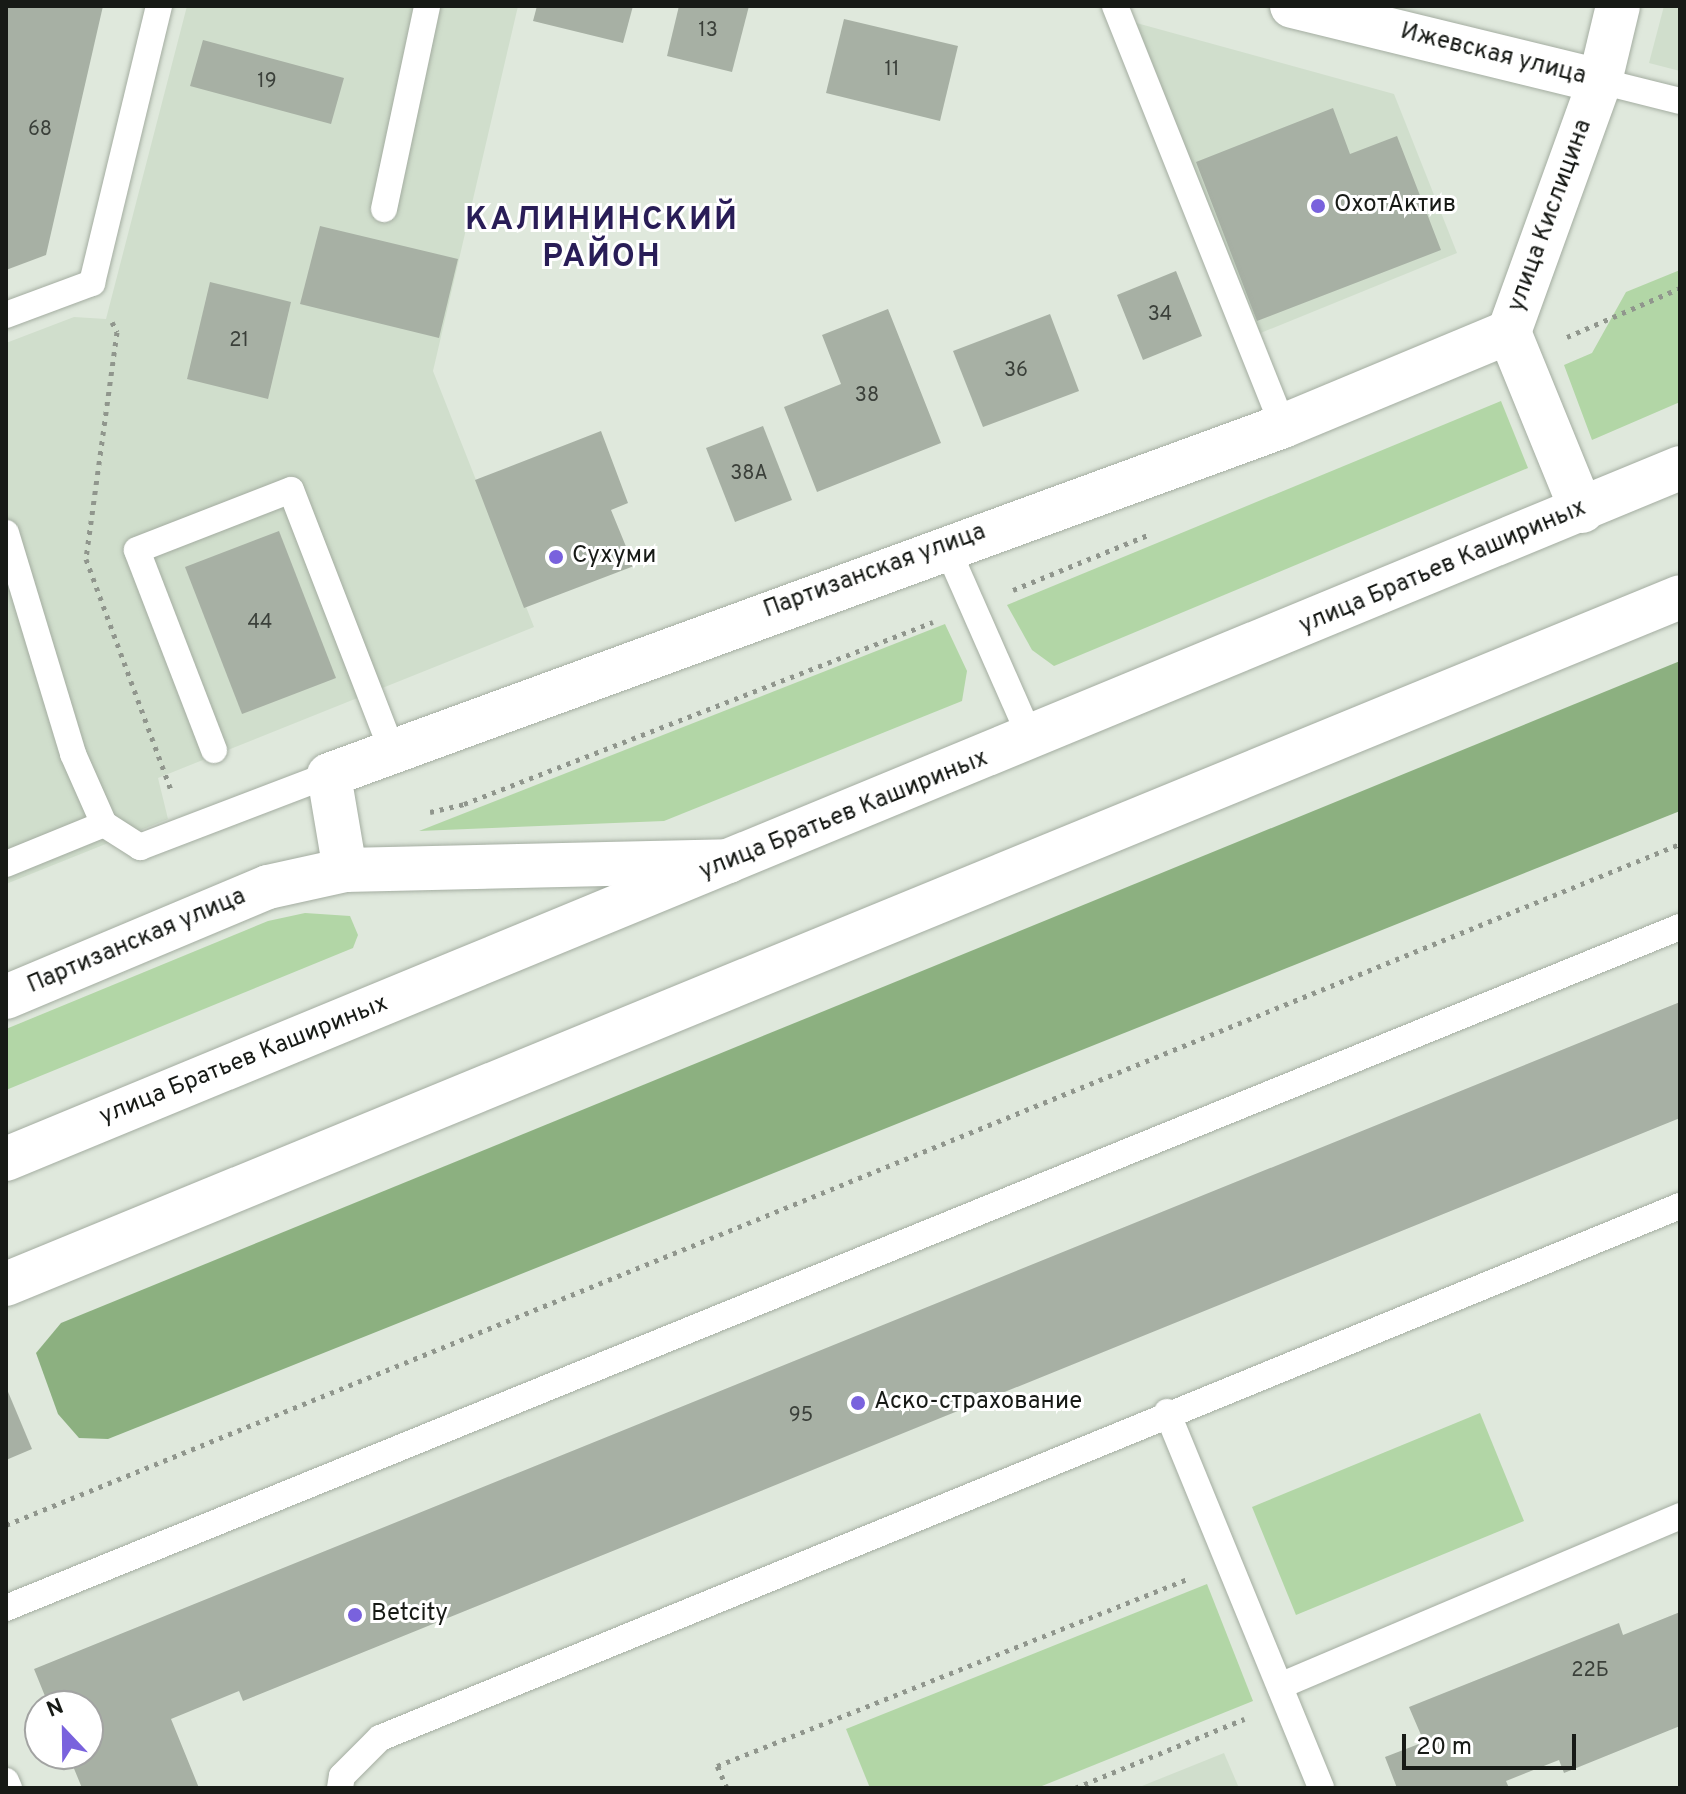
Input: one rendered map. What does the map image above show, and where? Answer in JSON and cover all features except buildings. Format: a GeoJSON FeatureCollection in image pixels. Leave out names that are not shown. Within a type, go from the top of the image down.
{"type":"FeatureCollection","features":[{"type":"Feature","properties":{"kind":"main road","name":"Ижевская улица"},"geometry":{"type":"LineString","coordinates":[[1292,6],[1600,81]]}},
{"type":"Feature","properties":{"kind":"main road","name":"улица Кислицина"},"geometry":{"type":"LineString","coordinates":[[1582,511],[1509,332],[1600,81],[1618,6]]}},
{"type":"Feature","properties":{"kind":"main road","name":"Партизанская улица"},"geometry":{"type":"LineString","coordinates":[[329,775],[946,546],[1283,426],[1509,332]]}},
{"type":"Feature","properties":{"kind":"main road","name":"улица Братьев Кашириных"},"geometry":{"type":"LineString","coordinates":[[6,1159],[1031,739],[1680,468]]}},
{"type":"Feature","properties":{"kind":"main road"},"geometry":{"type":"LineString","coordinates":[[6,1284],[1680,597]]}},
{"type":"Feature","properties":{"kind":"main road"},"geometry":{"type":"LineString","coordinates":[[329,775],[345,870]]}},
{"type":"Feature","properties":{"kind":"main road","name":"Партизанская улица"},"geometry":{"type":"LineString","coordinates":[[6,997],[268,887],[345,870],[734,861]]}},
{"type":"Feature","properties":{"kind":"lane"},"geometry":{"type":"LineString","coordinates":[[6,315],[92,283],[159,6]]}},
{"type":"Feature","properties":{"kind":"lane"},"geometry":{"type":"LineString","coordinates":[[384,209],[427,6]]}},
{"type":"Feature","properties":{"kind":"lane"},"geometry":{"type":"LineString","coordinates":[[1115,6],[1283,426]]}},
{"type":"Feature","properties":{"kind":"lane"},"geometry":{"type":"LineString","coordinates":[[1600,81],[1680,101]]}},
{"type":"Feature","properties":{"kind":"lane"},"geometry":{"type":"LineString","coordinates":[[214,750],[137,550],[291,490],[392,750]]}},
{"type":"Feature","properties":{"kind":"lane"},"geometry":{"type":"LineString","coordinates":[[6,533],[73,754],[104,824],[140,847],[329,775]]}},
{"type":"Feature","properties":{"kind":"lane"},"geometry":{"type":"LineString","coordinates":[[946,546],[1031,739]]}},
{"type":"Feature","properties":{"kind":"lane"},"geometry":{"type":"LineString","coordinates":[[6,864],[104,824]]}},
{"type":"Feature","properties":{"kind":"lane"},"geometry":{"type":"LineString","coordinates":[[6,1608],[1680,927]]}},
{"type":"Feature","properties":{"kind":"lane"},"geometry":{"type":"LineString","coordinates":[[340,1788],[342,1776],[380,1738],[1167,1412],[1680,1206]]}},
{"type":"Feature","properties":{"kind":"lane"},"geometry":{"type":"LineString","coordinates":[[1167,1412],[1321,1788]]}},
{"type":"Feature","properties":{"kind":"lane"},"geometry":{"type":"LineString","coordinates":[[1283,1694],[1680,1516]]}},
{"type":"Feature","properties":{"kind":"lane"},"geometry":{"type":"LineString","coordinates":[[6,1781],[9,1788]]}},
{"type":"Feature","properties":{"kind":"path"},"geometry":{"type":"LineString","coordinates":[[6,1525],[1680,844]]}},
{"type":"Feature","properties":{"kind":"path"},"geometry":{"type":"LineString","coordinates":[[727,1788],[717,1766],[1228,1563]]}},
{"type":"Feature","properties":{"kind":"path"},"geometry":{"type":"LineString","coordinates":[[1075,1788],[1283,1694]]}},
{"type":"Feature","properties":{"kind":"shaded area"},"geometry":{"type":"Polygon","coordinates":[[[187,6],[518,6],[433,371],[534,627],[158,778],[168,819],[6,884],[6,343],[74,317],[106,319],[187,6]]]}},
{"type":"Feature","properties":{"kind":"shaded area"},"geometry":{"type":"Polygon","coordinates":[[[1664,6],[1680,6],[1680,71],[1649,63],[1664,6]]]}},
{"type":"Feature","properties":{"kind":"shaded area"},"geometry":{"type":"Polygon","coordinates":[[[1111,16],[1394,94],[1457,253],[1236,343],[1111,16]]]}},
{"type":"Feature","properties":{"kind":"shaded area"},"geometry":{"type":"Polygon","coordinates":[[[1224,1753],[1239,1788],[1137,1788],[1224,1753]]]}},
{"type":"Feature","properties":{"kind":"green space"},"geometry":{"type":"Polygon","coordinates":[[[1680,270],[1680,402],[1592,440],[1564,365],[1592,353],[1626,292],[1680,270]]]}},
{"type":"Feature","properties":{"kind":"green space"},"geometry":{"type":"Polygon","coordinates":[[[1501,401],[1528,468],[1054,666],[1032,650],[1007,605],[1501,401]]]}},
{"type":"Feature","properties":{"kind":"green space"},"geometry":{"type":"Polygon","coordinates":[[[945,624],[967,671],[962,701],[664,821],[419,831],[945,624]]]}},
{"type":"Feature","properties":{"kind":"green space"},"geometry":{"type":"Polygon","coordinates":[[[1680,661],[1680,811],[108,1439],[79,1438],[58,1414],[36,1353],[61,1323],[1680,661]]]}},
{"type":"Feature","properties":{"kind":"green space"},"geometry":{"type":"Polygon","coordinates":[[[305,913],[350,916],[358,935],[353,948],[6,1090],[6,1029],[268,921],[305,913]]]}},
{"type":"Feature","properties":{"kind":"green space"},"geometry":{"type":"Polygon","coordinates":[[[1480,1413],[1524,1521],[1296,1615],[1252,1507],[1480,1413]]]}},
{"type":"Feature","properties":{"kind":"green space"},"geometry":{"type":"Polygon","coordinates":[[[1207,1584],[1253,1701],[1037,1788],[870,1788],[846,1729],[1207,1584]]]}},
{"type":"Feature","properties":{"kind":"place","name":"ОхотАктив"},"geometry":{"type":"Point","coordinates":[1318,206]}},
{"type":"Feature","properties":{"kind":"place","name":"Сухуми"},"geometry":{"type":"Point","coordinates":[556,557]}},
{"type":"Feature","properties":{"kind":"place","name":"Аско-страхование"},"geometry":{"type":"Point","coordinates":[858,1403]}},
{"type":"Feature","properties":{"kind":"place","name":"Betcity"},"geometry":{"type":"Point","coordinates":[355,1615]}},
{"type":"Feature","properties":{"kind":"district","name":"КАЛИНИНСКИЙ РАЙОН"},"geometry":{"type":"Point","coordinates":[602,240]}}]}
